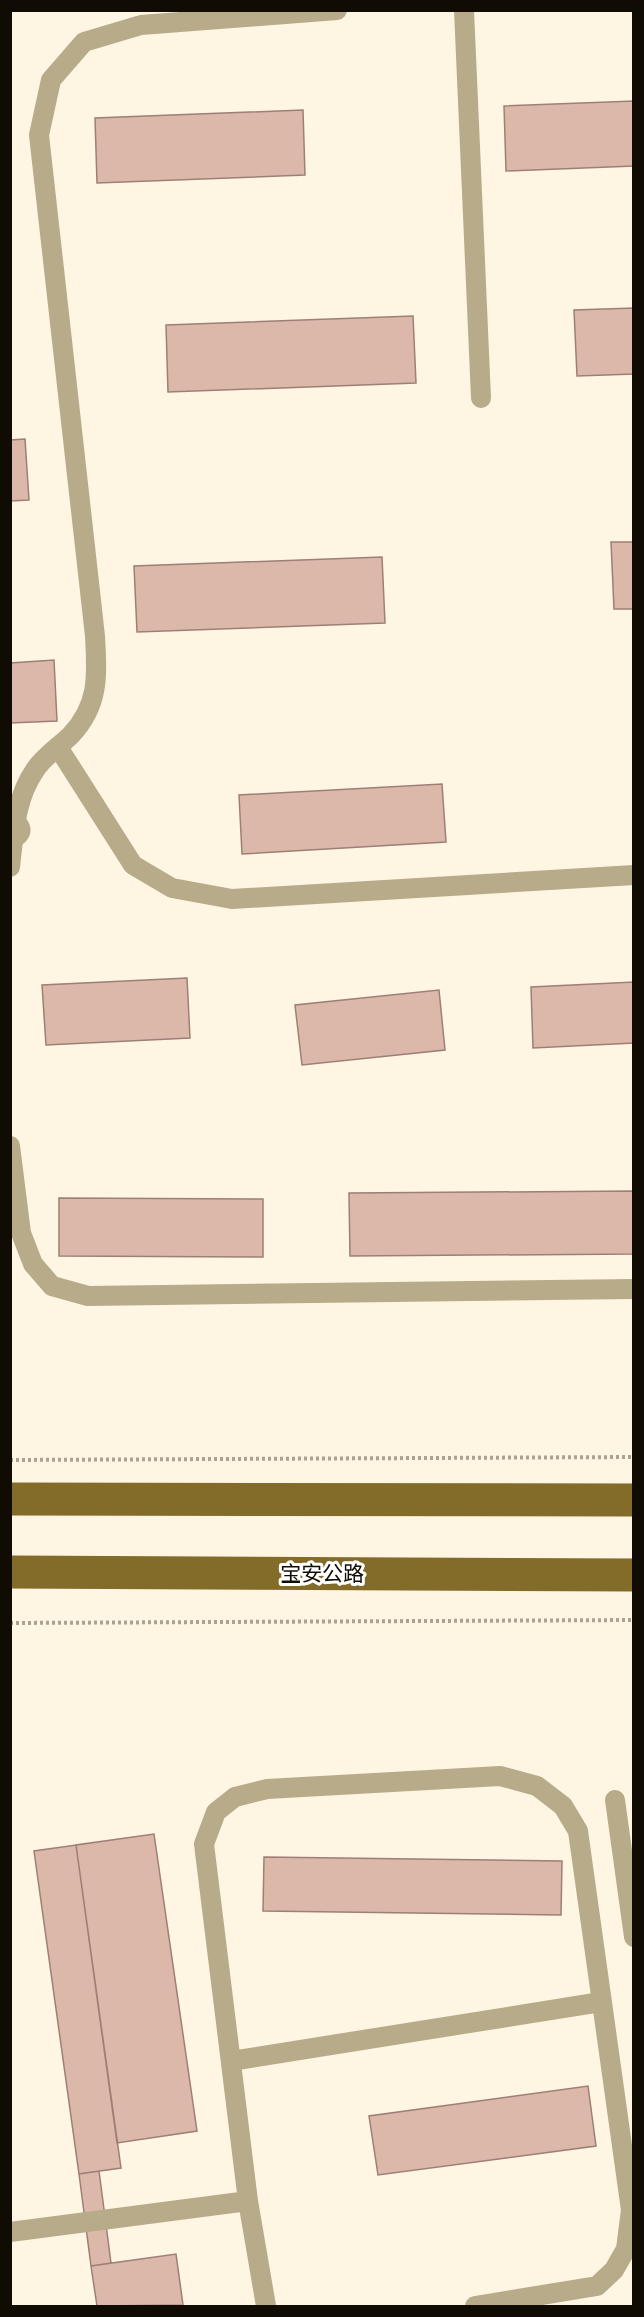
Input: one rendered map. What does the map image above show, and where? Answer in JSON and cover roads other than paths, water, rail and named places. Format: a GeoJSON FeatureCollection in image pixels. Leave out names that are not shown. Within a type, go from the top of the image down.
{"type":"FeatureCollection","features":[{"type":"Feature","properties":{"kind":"main road"},"geometry":{"type":"LineString","coordinates":[[10,1499],[633,1500]]}},
{"type":"Feature","properties":{"kind":"main road","name":"宝安公路"},"geometry":{"type":"LineString","coordinates":[[10,1572],[633,1575]]}},
{"type":"Feature","properties":{"kind":"lane"},"geometry":{"type":"LineString","coordinates":[[10,867],[12,830],[20,800],[35,769],[73,733],[90,708],[97,680],[95,636],[39,135],[51,80],[84,42],[141,25],[337,10]]}},
{"type":"Feature","properties":{"kind":"lane"},"geometry":{"type":"LineString","coordinates":[[464,10],[481,398]]}},
{"type":"Feature","properties":{"kind":"lane"},"geometry":{"type":"LineString","coordinates":[[58,747],[133,865],[172,888],[232,899],[633,875]]}},
{"type":"Feature","properties":{"kind":"lane"},"geometry":{"type":"LineString","coordinates":[[10,1146],[21,1233],[33,1264],[52,1286],[88,1296],[633,1289]]}},
{"type":"Feature","properties":{"kind":"lane"},"geometry":{"type":"LineString","coordinates":[[266,2307],[248,2202],[204,1844],[216,1812],[235,1797],[267,1789],[500,1776],[537,1786],[563,1806],[578,1831],[631,2210],[626,2249],[614,2270],[597,2286],[475,2307]]}},
{"type":"Feature","properties":{"kind":"lane"},"geometry":{"type":"LineString","coordinates":[[615,1800],[633,1938]]}},
{"type":"Feature","properties":{"kind":"lane"},"geometry":{"type":"LineString","coordinates":[[231,2061],[602,2002]]}},
{"type":"Feature","properties":{"kind":"lane"},"geometry":{"type":"LineString","coordinates":[[10,2232],[248,2202]]}}]}
